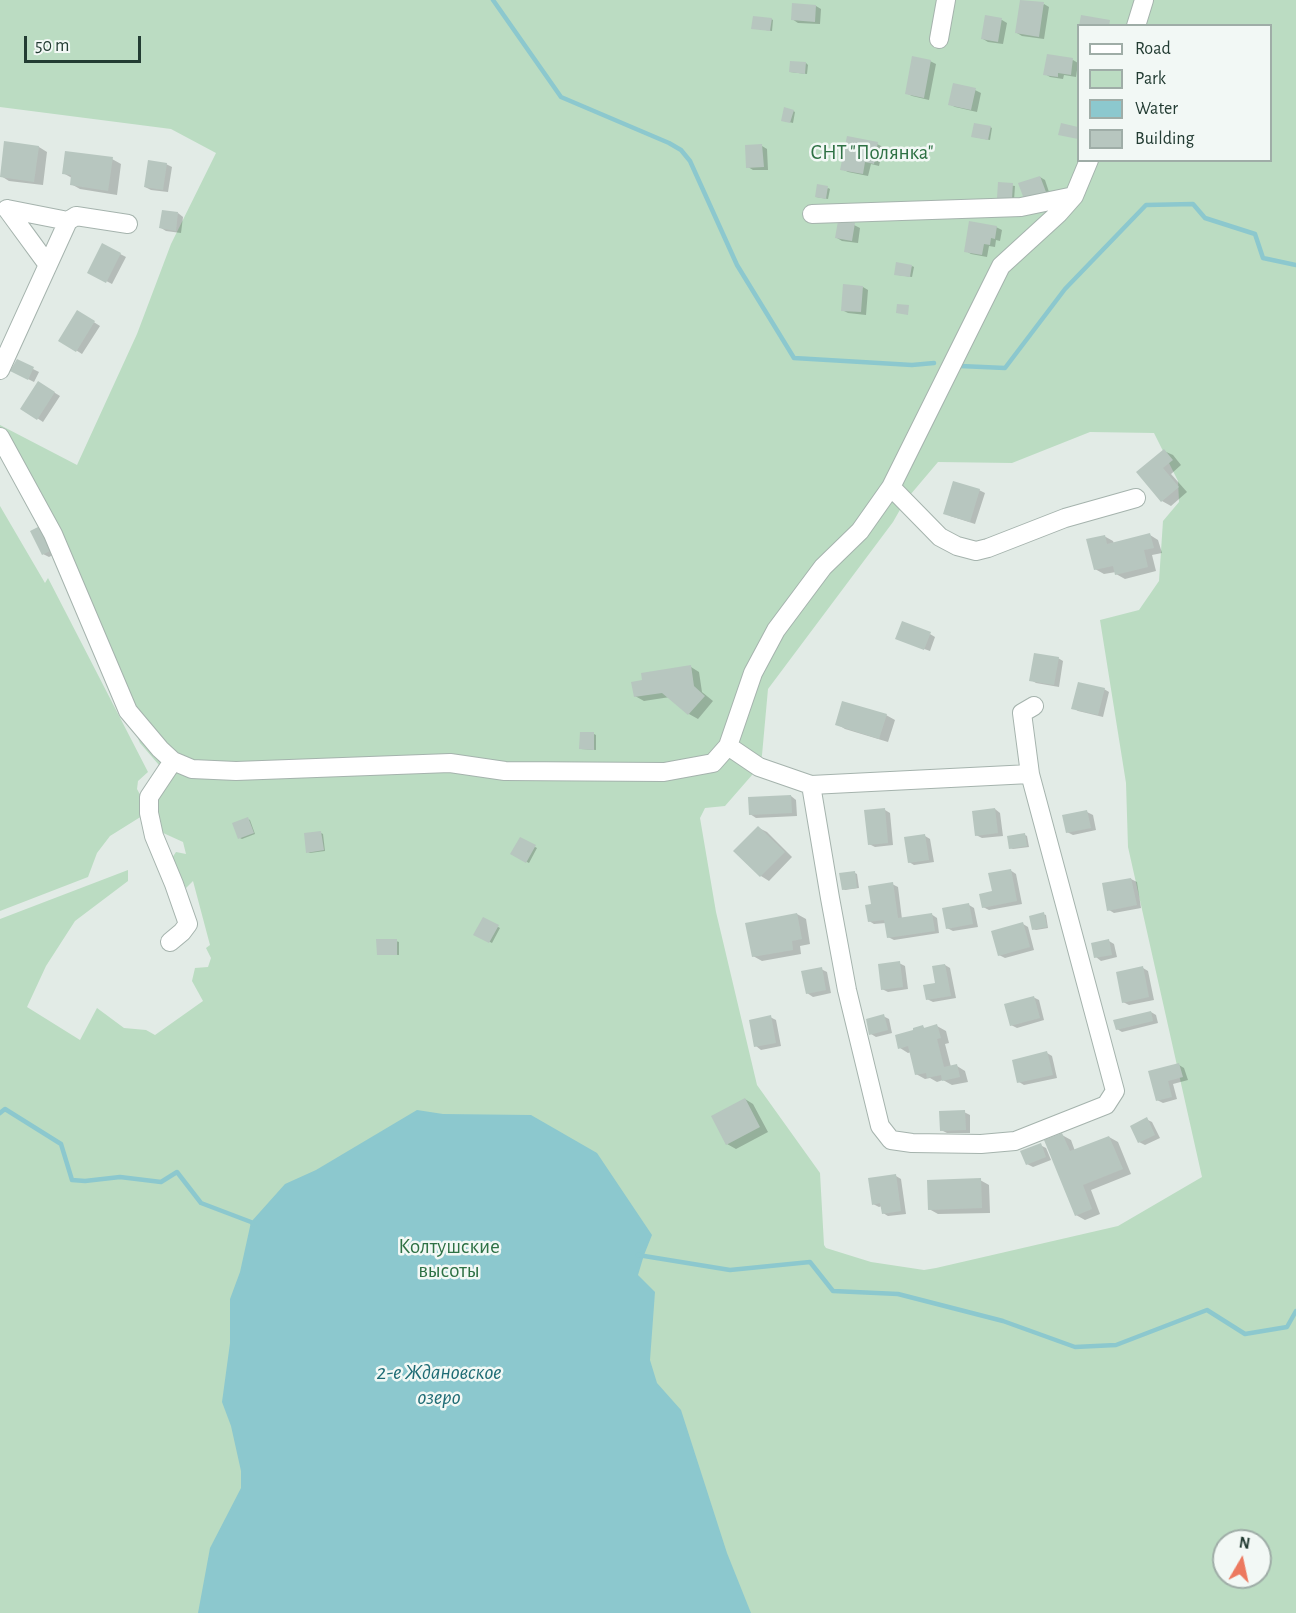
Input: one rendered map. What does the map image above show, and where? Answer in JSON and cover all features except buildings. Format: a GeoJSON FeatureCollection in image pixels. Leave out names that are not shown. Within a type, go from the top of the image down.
{"type":"FeatureCollection","features":[{"type":"Feature","properties":{"kind":"street"},"geometry":{"type":"LineString","coordinates":[[939,39],[946,0]]}},
{"type":"Feature","properties":{"kind":"street"},"geometry":{"type":"LineString","coordinates":[[1137,24],[1144,0]]}},
{"type":"Feature","properties":{"kind":"street"},"geometry":{"type":"LineString","coordinates":[[0,437],[53,534],[128,711],[173,761],[192,769],[236,771],[450,763],[505,771],[664,772],[713,763],[728,746],[753,674],[776,630],[823,567],[860,531],[891,487],[1001,266],[1059,213],[1074,196],[1088,162]]}},
{"type":"Feature","properties":{"kind":"street"},"geometry":{"type":"LineString","coordinates":[[812,214],[1021,207],[1074,196]]}},
{"type":"Feature","properties":{"kind":"street"},"geometry":{"type":"LineString","coordinates":[[48,265],[7,209],[68,221]]}},
{"type":"Feature","properties":{"kind":"street"},"geometry":{"type":"LineString","coordinates":[[0,370],[68,221],[76,216],[128,224]]}},
{"type":"Feature","properties":{"kind":"street"},"geometry":{"type":"LineString","coordinates":[[891,487],[940,537],[957,546],[976,551],[1065,518],[1136,498]]}},
{"type":"Feature","properties":{"kind":"street"},"geometry":{"type":"LineString","coordinates":[[811,785],[847,990],[880,1126],[891,1140],[912,1143],[1016,1141],[1106,1105],[1115,1090],[1030,774],[1023,713],[1034,705]]}},
{"type":"Feature","properties":{"kind":"street"},"geometry":{"type":"LineString","coordinates":[[728,746],[759,767],[811,785],[1030,774]]}},
{"type":"Feature","properties":{"kind":"street"},"geometry":{"type":"LineString","coordinates":[[170,942],[188,924],[154,836],[149,813],[149,797],[173,761]]}},
{"type":"Feature","properties":{"kind":"green space","name":"Колтушские высоты"},"geometry":{"type":"Polygon","coordinates":[[[0,0],[1296,0],[1296,1613],[0,1613],[0,919],[128,870],[128,881],[75,921],[46,966],[27,1007],[80,1040],[97,1008],[124,1028],[146,1030],[155,1035],[203,1001],[192,981],[195,968],[208,967],[211,958],[206,948],[210,945],[193,881],[186,888],[172,858],[176,852],[186,854],[183,842],[161,832],[153,817],[165,772],[140,743],[69,577],[0,444],[0,425],[77,465],[137,334],[171,244],[216,153],[171,129],[0,107],[0,0]],[[1090,432],[1012,463],[938,462],[905,501],[893,522],[768,689],[759,767],[725,806],[705,808],[700,818],[716,912],[757,1085],[820,1173],[826,1248],[871,1262],[924,1270],[936,1268],[1118,1226],[1202,1177],[1128,847],[1126,783],[1100,620],[1139,610],[1159,581],[1163,521],[1179,502],[1178,481],[1154,433],[1090,432]]]}},
{"type":"Feature","properties":{"kind":"green space"},"geometry":{"type":"Polygon","coordinates":[[[0,506],[45,583],[48,578],[148,772],[138,781],[137,789],[144,802],[142,816],[110,836],[97,853],[88,877],[0,911],[0,506]]]}},
{"type":"Feature","properties":{"kind":"water","name":"2-е Ждановское озеро"},"geometry":{"type":"Polygon","coordinates":[[[417,1110],[443,1114],[531,1115],[597,1153],[652,1235],[638,1275],[655,1292],[650,1360],[657,1383],[681,1410],[727,1553],[751,1613],[198,1613],[210,1548],[241,1488],[241,1471],[231,1426],[222,1402],[230,1343],[230,1299],[240,1272],[251,1222],[285,1184],[316,1170],[417,1110]]]}},
{"type":"Feature","properties":{"kind":"waterway"},"geometry":{"type":"LineString","coordinates":[[493,0],[561,97],[681,150],[690,161],[737,265],[794,358],[912,365],[934,363]]}},
{"type":"Feature","properties":{"kind":"waterway"},"geometry":{"type":"LineString","coordinates":[[960,366],[1005,368],[1065,289],[1146,205],[1193,204],[1205,218],[1255,234],[1263,258],[1296,265]]}},
{"type":"Feature","properties":{"kind":"waterway"},"geometry":{"type":"LineString","coordinates":[[0,1113],[5,1109],[61,1144],[72,1180],[85,1181],[120,1177],[161,1182],[177,1172],[201,1203],[254,1225]]}},
{"type":"Feature","properties":{"kind":"waterway"},"geometry":{"type":"LineString","coordinates":[[638,1255],[730,1270],[810,1262],[833,1291],[898,1294],[1003,1321],[1075,1347],[1116,1345],[1207,1310],[1245,1334],[1287,1327],[1296,1311]]}},
{"type":"Feature","properties":{"kind":"park label","name":"СНТ \"Полянка\""},"geometry":{"type":"Point","coordinates":[872,153]}}]}
